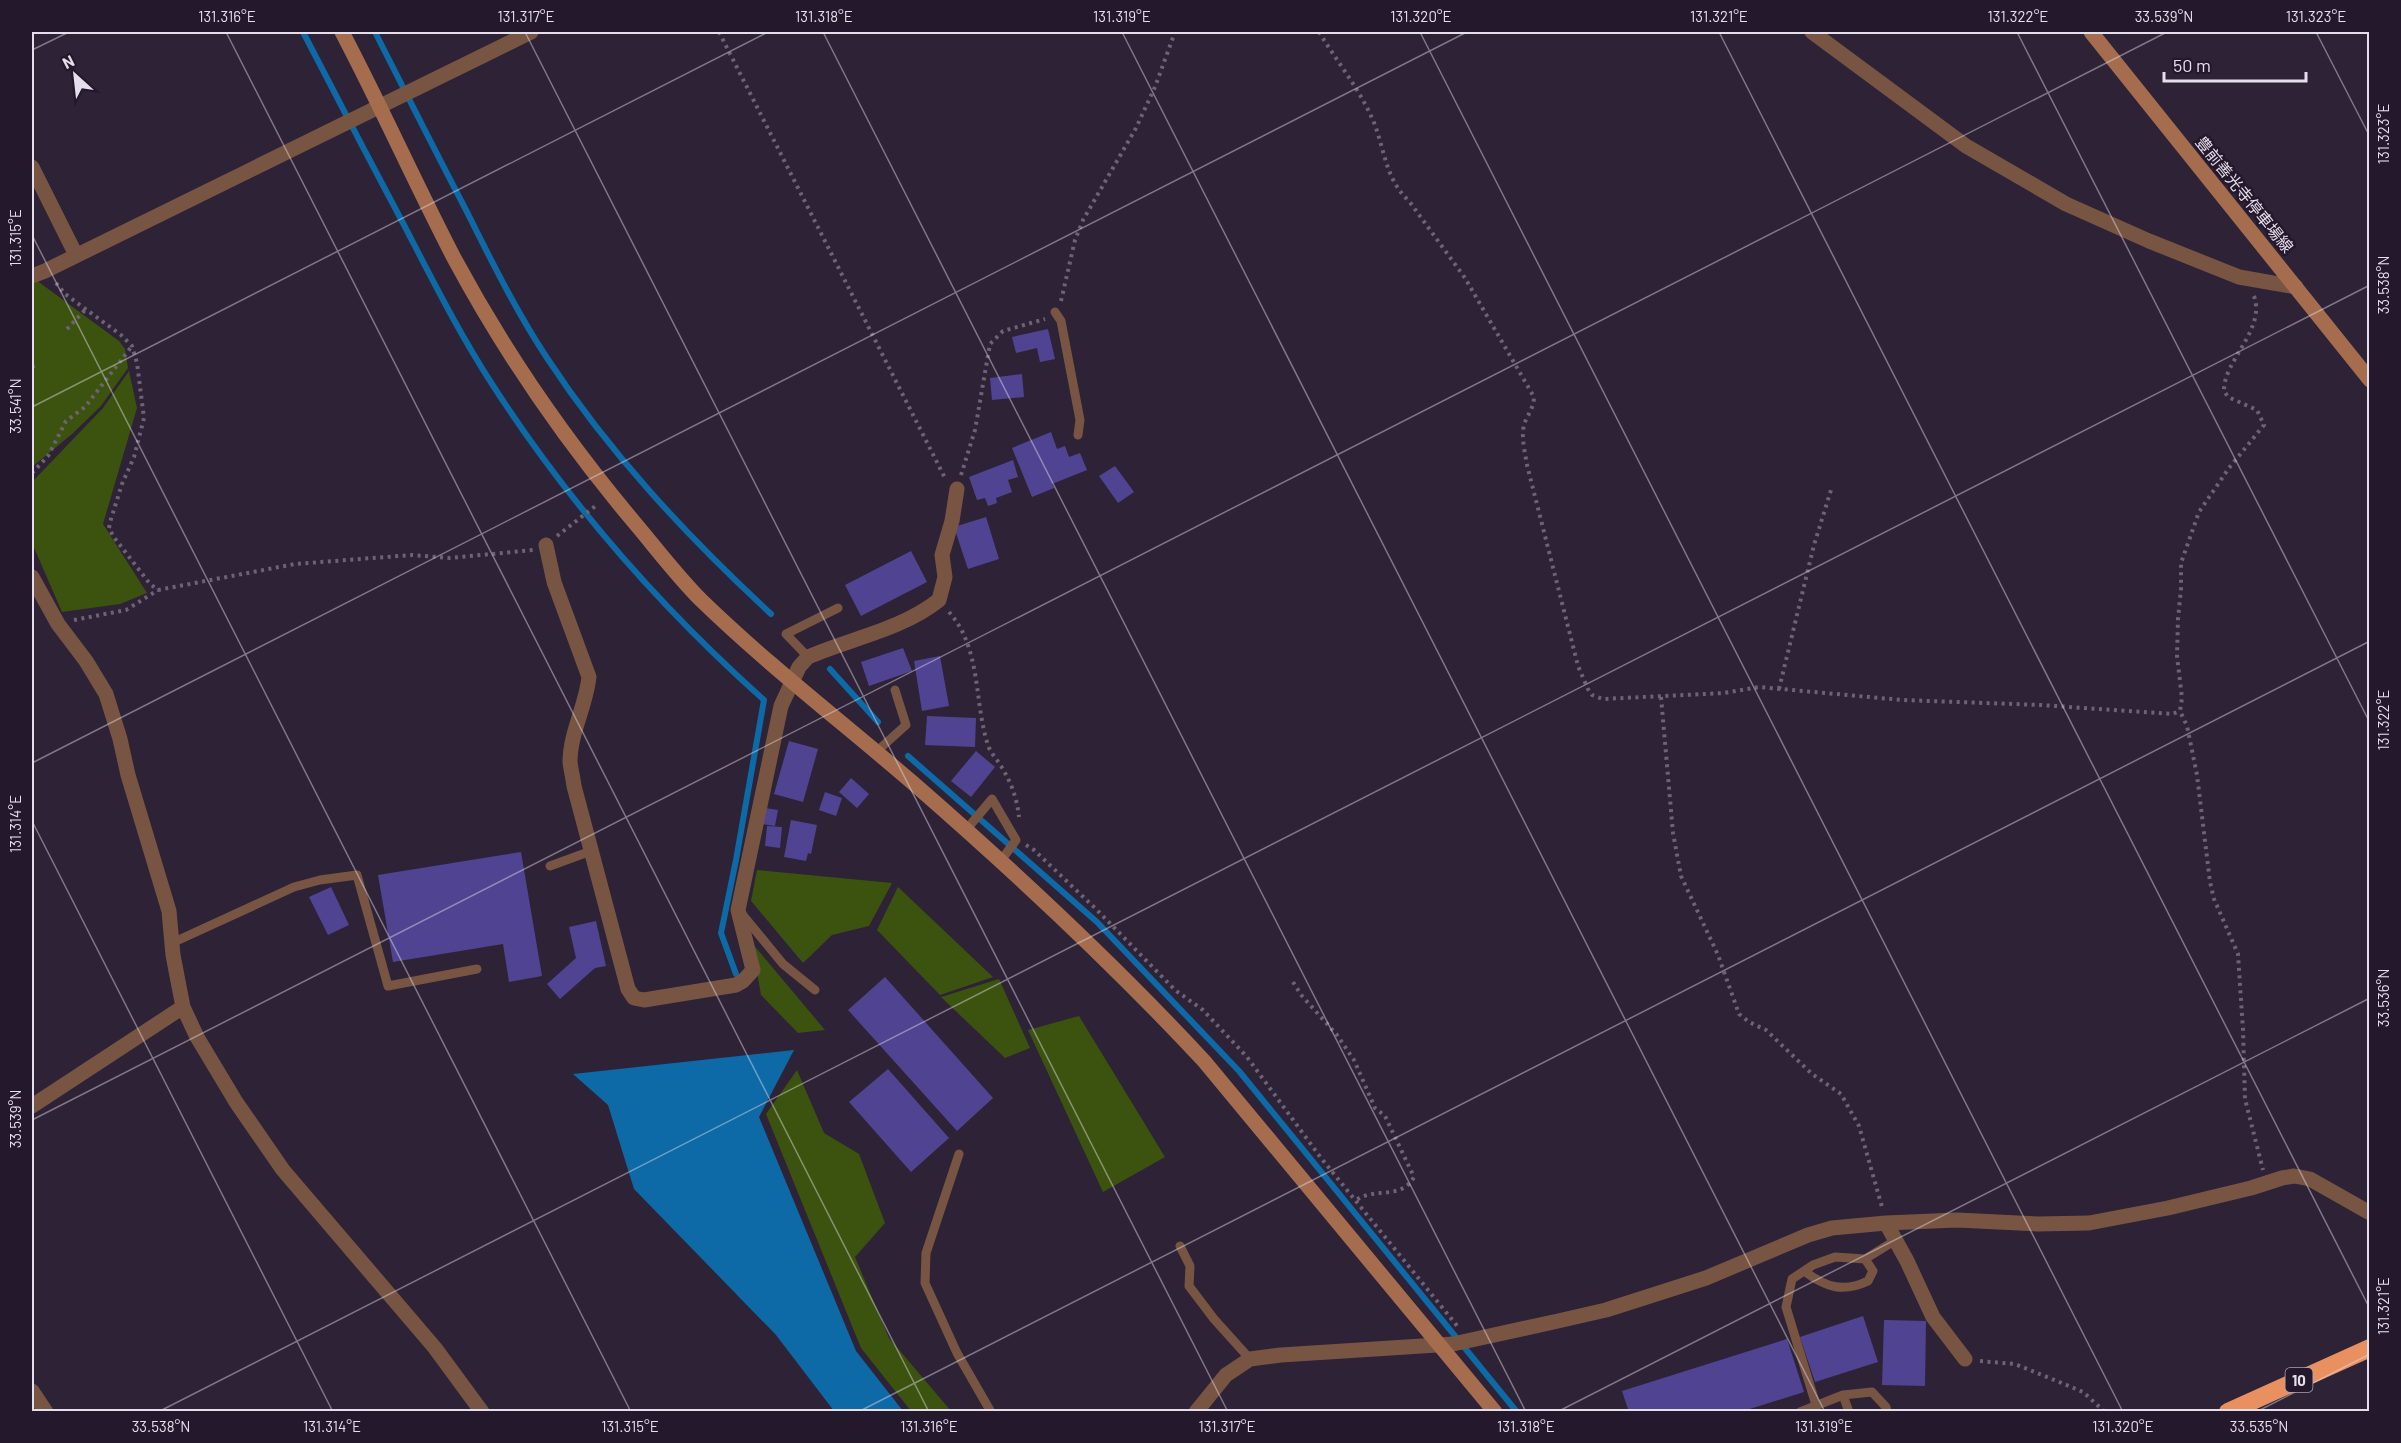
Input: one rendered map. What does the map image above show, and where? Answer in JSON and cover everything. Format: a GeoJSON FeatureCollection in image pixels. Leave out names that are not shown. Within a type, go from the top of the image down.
{"type":"FeatureCollection","features":[{"type":"Feature","properties":{"kind":"highway","name":"10"},"geometry":{"type":"LineString","coordinates":[[2228,1412],[2370,1347]]}},
{"type":"Feature","properties":{"kind":"street"},"geometry":{"type":"LineString","coordinates":[[342,32],[455,258],[499,335],[539,399],[576,451],[669,564],[700,599],[792,681],[1004,857],[1079,932],[1204,1061],[1458,1341],[1495,1412]]}},
{"type":"Feature","properties":{"kind":"street"},"geometry":{"type":"LineString","coordinates":[[38,274],[531,32]]}},
{"type":"Feature","properties":{"kind":"street"},"geometry":{"type":"LineString","coordinates":[[1812,32],[1966,146],[2066,204],[2149,242],[2247,279],[2296,287]]}},
{"type":"Feature","properties":{"kind":"street","name":"豊前善光寺停車場線"},"geometry":{"type":"LineString","coordinates":[[2091,32],[2370,380]]}},
{"type":"Feature","properties":{"kind":"street"},"geometry":{"type":"LineString","coordinates":[[32,167],[76,255]]}},
{"type":"Feature","properties":{"kind":"street"},"geometry":{"type":"LineString","coordinates":[[546,545],[554,582],[589,677],[570,763],[628,989],[634,998],[644,1000],[736,985],[753,970],[738,910],[781,706],[799,667],[808,657],[900,624],[939,600],[945,577],[942,555],[952,521],[957,489]]}},
{"type":"Feature","properties":{"kind":"street"},"geometry":{"type":"LineString","coordinates":[[32,576],[58,624],[86,661],[106,694],[169,911],[183,1007],[197,1036],[236,1102],[283,1170],[435,1348],[482,1412]]}},
{"type":"Feature","properties":{"kind":"street"},"geometry":{"type":"LineString","coordinates":[[32,1106],[183,1007]]}},
{"type":"Feature","properties":{"kind":"street"},"geometry":{"type":"LineString","coordinates":[[1196,1412],[1226,1375],[1250,1359],[1458,1341],[1617,1306],[1707,1278],[1808,1235],[1832,1228],[1957,1220],[2038,1224],[2089,1223],[2168,1208],[2294,1176],[2310,1179],[2370,1213]]}},
{"type":"Feature","properties":{"kind":"street"},"geometry":{"type":"LineString","coordinates":[[1886,1223],[1933,1317],[1965,1359]]}},
{"type":"Feature","properties":{"kind":"street"},"geometry":{"type":"LineString","coordinates":[[32,1391],[46,1412]]}},
{"type":"Feature","properties":{"kind":"lane"},"geometry":{"type":"LineString","coordinates":[[1055,312],[1061,321],[1080,420],[1078,435]]}},
{"type":"Feature","properties":{"kind":"lane"},"geometry":{"type":"LineString","coordinates":[[808,657],[786,634],[838,608]]}},
{"type":"Feature","properties":{"kind":"lane"},"geometry":{"type":"LineString","coordinates":[[876,752],[906,725],[895,690]]}},
{"type":"Feature","properties":{"kind":"lane"},"geometry":{"type":"LineString","coordinates":[[968,827],[992,799],[1016,841],[1004,857]]}},
{"type":"Feature","properties":{"kind":"lane"},"geometry":{"type":"LineString","coordinates":[[550,866],[591,851]]}},
{"type":"Feature","properties":{"kind":"lane"},"geometry":{"type":"LineString","coordinates":[[172,943],[294,887],[320,880],[357,875],[388,986],[477,969]]}},
{"type":"Feature","properties":{"kind":"lane"},"geometry":{"type":"LineString","coordinates":[[738,910],[783,964],[815,990]]}},
{"type":"Feature","properties":{"kind":"lane"},"geometry":{"type":"LineString","coordinates":[[959,1154],[926,1253],[925,1283],[957,1353],[991,1412]]}},
{"type":"Feature","properties":{"kind":"lane"},"geometry":{"type":"LineString","coordinates":[[1816,1405],[1786,1307],[1792,1279],[1813,1265],[1835,1257],[1865,1259],[1896,1240]]}},
{"type":"Feature","properties":{"kind":"lane"},"geometry":{"type":"LineString","coordinates":[[1180,1246],[1190,1266],[1189,1286],[1214,1319],[1250,1359]]}},
{"type":"Feature","properties":{"kind":"lane"},"geometry":{"type":"LineString","coordinates":[[1804,1271],[1821,1284],[1854,1288],[1868,1281],[1873,1271],[1865,1259]]}},
{"type":"Feature","properties":{"kind":"lane"},"geometry":{"type":"LineString","coordinates":[[1800,1412],[1843,1395],[1872,1392],[1886,1407],[1887,1412]]}},
{"type":"Feature","properties":{"kind":"lane"},"geometry":{"type":"LineString","coordinates":[[1843,1395],[1849,1412]]}},
{"type":"Feature","properties":{"kind":"path"},"geometry":{"type":"LineString","coordinates":[[719,32],[944,478],[957,489],[975,430],[990,344],[1003,331],[1042,321],[1055,312],[1061,304],[1075,240],[1083,220],[1136,128],[1155,87],[1175,32]]}},
{"type":"Feature","properties":{"kind":"path"},"geometry":{"type":"LineString","coordinates":[[1319,32],[1351,80],[1373,119],[1385,162],[1398,191],[1409,201],[1464,278],[1534,397],[1534,405],[1524,424],[1523,438],[1527,465],[1578,666],[1592,695],[1603,699],[1661,697],[1686,693],[1724,693],[1760,687],[1803,693],[1902,700],[2041,705],[2172,714],[2180,711]]}},
{"type":"Feature","properties":{"kind":"path"},"geometry":{"type":"LineString","coordinates":[[38,274],[121,335],[132,346],[137,363],[144,418],[134,458],[122,484],[109,528],[143,576],[158,590]]}},
{"type":"Feature","properties":{"kind":"path"},"geometry":{"type":"LineString","coordinates":[[2247,279],[2256,303],[2251,332],[2227,375],[2224,391],[2228,397],[2258,410],[2264,425],[2204,504],[2195,520],[2183,554],[2177,656],[2182,698],[2180,711],[2187,726],[2197,775],[2210,882],[2214,899],[2238,954],[2244,1030],[2245,1099],[2254,1139],[2268,1182]]}},
{"type":"Feature","properties":{"kind":"path"},"geometry":{"type":"LineString","coordinates":[[67,329],[86,309]]}},
{"type":"Feature","properties":{"kind":"path"},"geometry":{"type":"LineString","coordinates":[[32,473],[48,456],[66,420],[85,407],[132,346]]}},
{"type":"Feature","properties":{"kind":"path"},"geometry":{"type":"LineString","coordinates":[[32,367],[38,364]]}},
{"type":"Feature","properties":{"kind":"path"},"geometry":{"type":"LineString","coordinates":[[1779,689],[1814,545],[1831,490]]}},
{"type":"Feature","properties":{"kind":"path"},"geometry":{"type":"LineString","coordinates":[[58,624],[126,610],[158,590],[295,564],[412,555],[450,558],[535,550],[546,545],[590,508]]}},
{"type":"Feature","properties":{"kind":"path"},"geometry":{"type":"LineString","coordinates":[[939,600],[956,619],[968,647],[975,671],[987,745],[1010,783],[1017,805],[1020,828],[1016,841],[1034,850],[1096,909],[1175,990],[1203,1010],[1247,1057],[1321,1158],[1459,1328],[1458,1341]]}},
{"type":"Feature","properties":{"kind":"path"},"geometry":{"type":"LineString","coordinates":[[1661,697],[1673,833],[1681,876],[1718,956],[1740,1014],[1749,1022],[1766,1030],[1812,1074],[1841,1095],[1858,1126],[1886,1223]]}},
{"type":"Feature","properties":{"kind":"path"},"geometry":{"type":"LineString","coordinates":[[1293,982],[1302,996],[1337,1035],[1354,1060],[1375,1108],[1385,1116],[1414,1178],[1409,1186],[1398,1191],[1363,1194],[1355,1201]]}},
{"type":"Feature","properties":{"kind":"path"},"geometry":{"type":"LineString","coordinates":[[1965,1359],[2015,1364],[2083,1392],[2105,1412]]}},
{"type":"Feature","properties":{"kind":"green space"},"geometry":{"type":"Polygon","coordinates":[[[36,280],[119,341],[125,349],[128,368],[101,406],[32,467],[32,282],[36,280]]]}},
{"type":"Feature","properties":{"kind":"green space"},"geometry":{"type":"Polygon","coordinates":[[[129,371],[137,408],[103,524],[147,593],[120,604],[62,612],[32,543],[32,482],[103,408],[129,371]]]}},
{"type":"Feature","properties":{"kind":"green space"},"geometry":{"type":"Polygon","coordinates":[[[757,870],[892,883],[869,926],[832,935],[803,963],[751,901],[757,870]]]}},
{"type":"Feature","properties":{"kind":"green space"},"geometry":{"type":"Polygon","coordinates":[[[898,887],[993,977],[940,995],[877,930],[898,887]]]}},
{"type":"Feature","properties":{"kind":"green space"},"geometry":{"type":"Polygon","coordinates":[[[752,943],[825,1030],[798,1033],[761,995],[752,943]]]}},
{"type":"Feature","properties":{"kind":"green space"},"geometry":{"type":"Polygon","coordinates":[[[999,979],[1030,1048],[1005,1058],[941,997],[999,979]]]}},
{"type":"Feature","properties":{"kind":"green space"},"geometry":{"type":"Polygon","coordinates":[[[1079,1016],[1165,1157],[1103,1192],[1028,1030],[1079,1016]]]}},
{"type":"Feature","properties":{"kind":"green space"},"geometry":{"type":"Polygon","coordinates":[[[797,1070],[824,1133],[859,1154],[885,1223],[855,1257],[889,1338],[951,1411],[911,1411],[861,1348],[766,1114],[797,1070]]]}},
{"type":"Feature","properties":{"kind":"water"},"geometry":{"type":"Polygon","coordinates":[[[794,1050],[759,1117],[856,1351],[903,1411],[834,1411],[776,1335],[634,1189],[608,1105],[573,1074],[794,1050]]]}},
{"type":"Feature","properties":{"kind":"building"},"geometry":{"type":"Polygon","coordinates":[[[1048,329],[1055,359],[1040,362],[1037,348],[1016,353],[1012,337],[1048,329]]]}},
{"type":"Feature","properties":{"kind":"building"},"geometry":{"type":"Polygon","coordinates":[[[1022,374],[1024,397],[992,400],[990,378],[1022,374]]]}},
{"type":"Feature","properties":{"kind":"building"},"geometry":{"type":"Polygon","coordinates":[[[1051,432],[1057,449],[1065,446],[1069,457],[1080,453],[1087,470],[1052,484],[1054,488],[1032,497],[1012,448],[1051,432]]]}},
{"type":"Feature","properties":{"kind":"building"},"geometry":{"type":"Polygon","coordinates":[[[1013,460],[1018,477],[1008,480],[1012,492],[996,498],[997,503],[988,506],[985,498],[977,500],[969,477],[1013,460]]]}},
{"type":"Feature","properties":{"kind":"building"},"geometry":{"type":"Polygon","coordinates":[[[1115,466],[1134,492],[1118,503],[1099,476],[1115,466]]]}},
{"type":"Feature","properties":{"kind":"building"},"geometry":{"type":"Polygon","coordinates":[[[986,517],[999,559],[968,569],[954,527],[986,517]]]}},
{"type":"Feature","properties":{"kind":"building"},"geometry":{"type":"Polygon","coordinates":[[[911,551],[927,582],[861,616],[845,585],[911,551]]]}},
{"type":"Feature","properties":{"kind":"building"},"geometry":{"type":"Polygon","coordinates":[[[903,648],[912,671],[869,686],[861,662],[903,648]]]}},
{"type":"Feature","properties":{"kind":"building"},"geometry":{"type":"Polygon","coordinates":[[[940,656],[949,706],[922,711],[914,661],[940,656]]]}},
{"type":"Feature","properties":{"kind":"building"},"geometry":{"type":"Polygon","coordinates":[[[927,716],[976,718],[975,747],[925,745],[927,716]]]}},
{"type":"Feature","properties":{"kind":"building"},"geometry":{"type":"Polygon","coordinates":[[[789,741],[818,749],[803,802],[774,794],[789,741]]]}},
{"type":"Feature","properties":{"kind":"building"},"geometry":{"type":"Polygon","coordinates":[[[976,751],[995,767],[971,797],[951,781],[976,751]]]}},
{"type":"Feature","properties":{"kind":"building"},"geometry":{"type":"Polygon","coordinates":[[[851,778],[869,794],[857,808],[839,792],[851,778]]]}},
{"type":"Feature","properties":{"kind":"building"},"geometry":{"type":"Polygon","coordinates":[[[825,792],[842,798],[836,816],[819,810],[825,792]]]}},
{"type":"Feature","properties":{"kind":"building"},"geometry":{"type":"Polygon","coordinates":[[[765,808],[778,810],[775,826],[762,824],[765,808]]]}},
{"type":"Feature","properties":{"kind":"building"},"geometry":{"type":"Polygon","coordinates":[[[791,820],[817,825],[811,854],[808,853],[806,861],[784,857],[791,820]]]}},
{"type":"Feature","properties":{"kind":"building"},"geometry":{"type":"Polygon","coordinates":[[[767,826],[782,827],[780,848],[765,846],[767,826]]]}},
{"type":"Feature","properties":{"kind":"building"},"geometry":{"type":"Polygon","coordinates":[[[521,852],[542,976],[509,982],[503,944],[393,962],[378,875],[521,852]]]}},
{"type":"Feature","properties":{"kind":"building"},"geometry":{"type":"Polygon","coordinates":[[[331,887],[349,925],[328,935],[309,897],[331,887]]]}},
{"type":"Feature","properties":{"kind":"building"},"geometry":{"type":"Polygon","coordinates":[[[596,921],[606,966],[595,968],[560,999],[547,984],[576,958],[569,927],[596,921]]]}},
{"type":"Feature","properties":{"kind":"building"},"geometry":{"type":"Polygon","coordinates":[[[885,977],[993,1098],[957,1131],[848,1010],[885,977]]]}},
{"type":"Feature","properties":{"kind":"building"},"geometry":{"type":"Polygon","coordinates":[[[888,1069],[949,1138],[911,1172],[849,1102],[888,1069]]]}},
{"type":"Feature","properties":{"kind":"building"},"geometry":{"type":"Polygon","coordinates":[[[1863,1316],[1878,1362],[1815,1382],[1800,1337],[1863,1316]]]}},
{"type":"Feature","properties":{"kind":"building"},"geometry":{"type":"Polygon","coordinates":[[[1884,1320],[1926,1321],[1925,1386],[1882,1385],[1884,1320]]]}},
{"type":"Feature","properties":{"kind":"building"},"geometry":{"type":"Polygon","coordinates":[[[1787,1339],[1804,1392],[1740,1412],[1629,1412],[1622,1391],[1787,1339]]]}},
{"type":"Feature","properties":{"kind":"waterway"},"geometry":{"type":"LineString","coordinates":[[303,32],[457,326],[521,428],[584,511],[652,590],[688,628],[764,700],[721,933],[736,974]]}},
{"type":"Feature","properties":{"kind":"waterway"},"geometry":{"type":"LineString","coordinates":[[375,32],[504,285],[547,358],[623,461],[709,555],[771,614]]}},
{"type":"Feature","properties":{"kind":"waterway"},"geometry":{"type":"LineString","coordinates":[[830,669],[878,722]]}},
{"type":"Feature","properties":{"kind":"waterway"},"geometry":{"type":"LineString","coordinates":[[908,756],[1097,922],[1239,1071],[1517,1412]]}}]}
